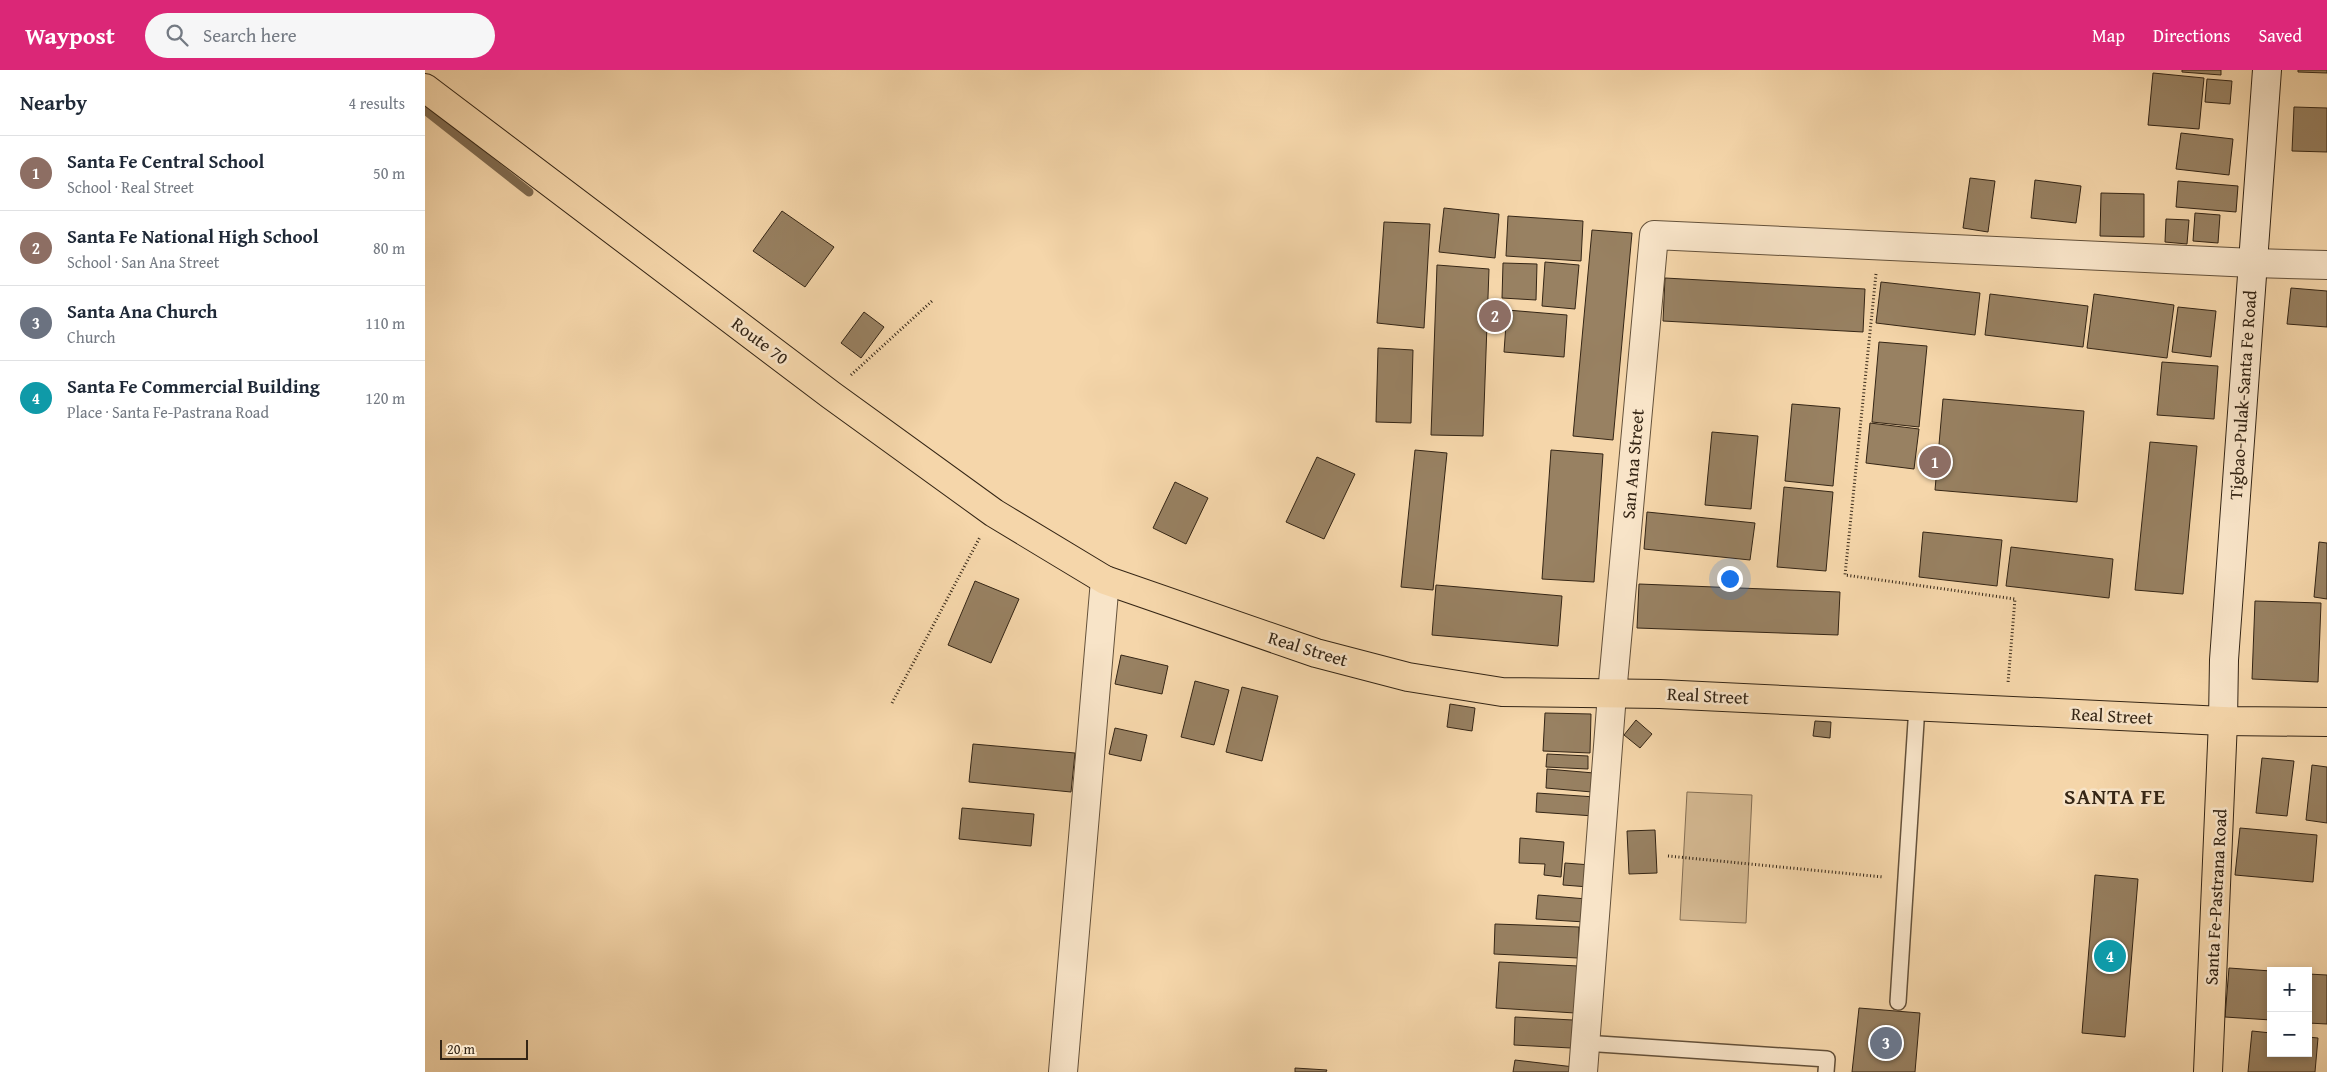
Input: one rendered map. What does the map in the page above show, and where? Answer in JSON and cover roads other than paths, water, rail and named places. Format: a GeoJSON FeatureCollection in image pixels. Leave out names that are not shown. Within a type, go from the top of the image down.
{"type":"FeatureCollection","features":[{"type":"Feature","properties":{"kind":"main road","name":"Route 70"},"geometry":{"type":"LineString","coordinates":[[425,88],[831,395],[994,513],[1105,580]]}},
{"type":"Feature","properties":{"kind":"main road","name":"Real Street"},"geometry":{"type":"LineString","coordinates":[[1105,580],[1316,653],[1408,676],[1501,692],[1612,694],[1917,706],[2223,721],[2327,722]]}},
{"type":"Feature","properties":{"kind":"main road","name":"Santa Fe-Pastrana Road"},"geometry":{"type":"LineString","coordinates":[[2208,1072],[2223,721]]}},
{"type":"Feature","properties":{"kind":"street","name":"Tigbao-Pulak-Santa Fe Road"},"geometry":{"type":"LineString","coordinates":[[2223,721],[2225,650],[2267,70]]}},
{"type":"Feature","properties":{"kind":"street","name":"San Ana Street"},"geometry":{"type":"LineString","coordinates":[[1583,1072],[1612,694],[1654,235],[2253,263]]}},
{"type":"Feature","properties":{"kind":"street"},"geometry":{"type":"LineString","coordinates":[[2253,263],[2327,265]]}},
{"type":"Feature","properties":{"kind":"street"},"geometry":{"type":"LineString","coordinates":[[1063,1072],[1105,580]]}},
{"type":"Feature","properties":{"kind":"lane"},"geometry":{"type":"LineString","coordinates":[[1898,1002],[1917,706]]}},
{"type":"Feature","properties":{"kind":"lane"},"geometry":{"type":"LineString","coordinates":[[1584,1043],[1827,1059],[1826,1072]]}},
{"type":"Feature","properties":{"kind":"waterway"},"geometry":{"type":"LineString","coordinates":[[425,110],[529,192]]}},
{"type":"Feature","properties":{"kind":"place","name":"Santa Fe National High School"},"geometry":{"type":"Point","coordinates":[1495,316]}},
{"type":"Feature","properties":{"kind":"place","name":"Santa Fe Central School"},"geometry":{"type":"Point","coordinates":[1935,462]}},
{"type":"Feature","properties":{"kind":"place","name":"Santa Fe Commercial Building"},"geometry":{"type":"Point","coordinates":[2110,956]}},
{"type":"Feature","properties":{"kind":"place","name":"Santa Ana Church"},"geometry":{"type":"Point","coordinates":[1886,1043]}},
{"type":"Feature","properties":{"kind":"district","name":"SANTA FE"},"geometry":{"type":"Point","coordinates":[2115,796]}}]}
